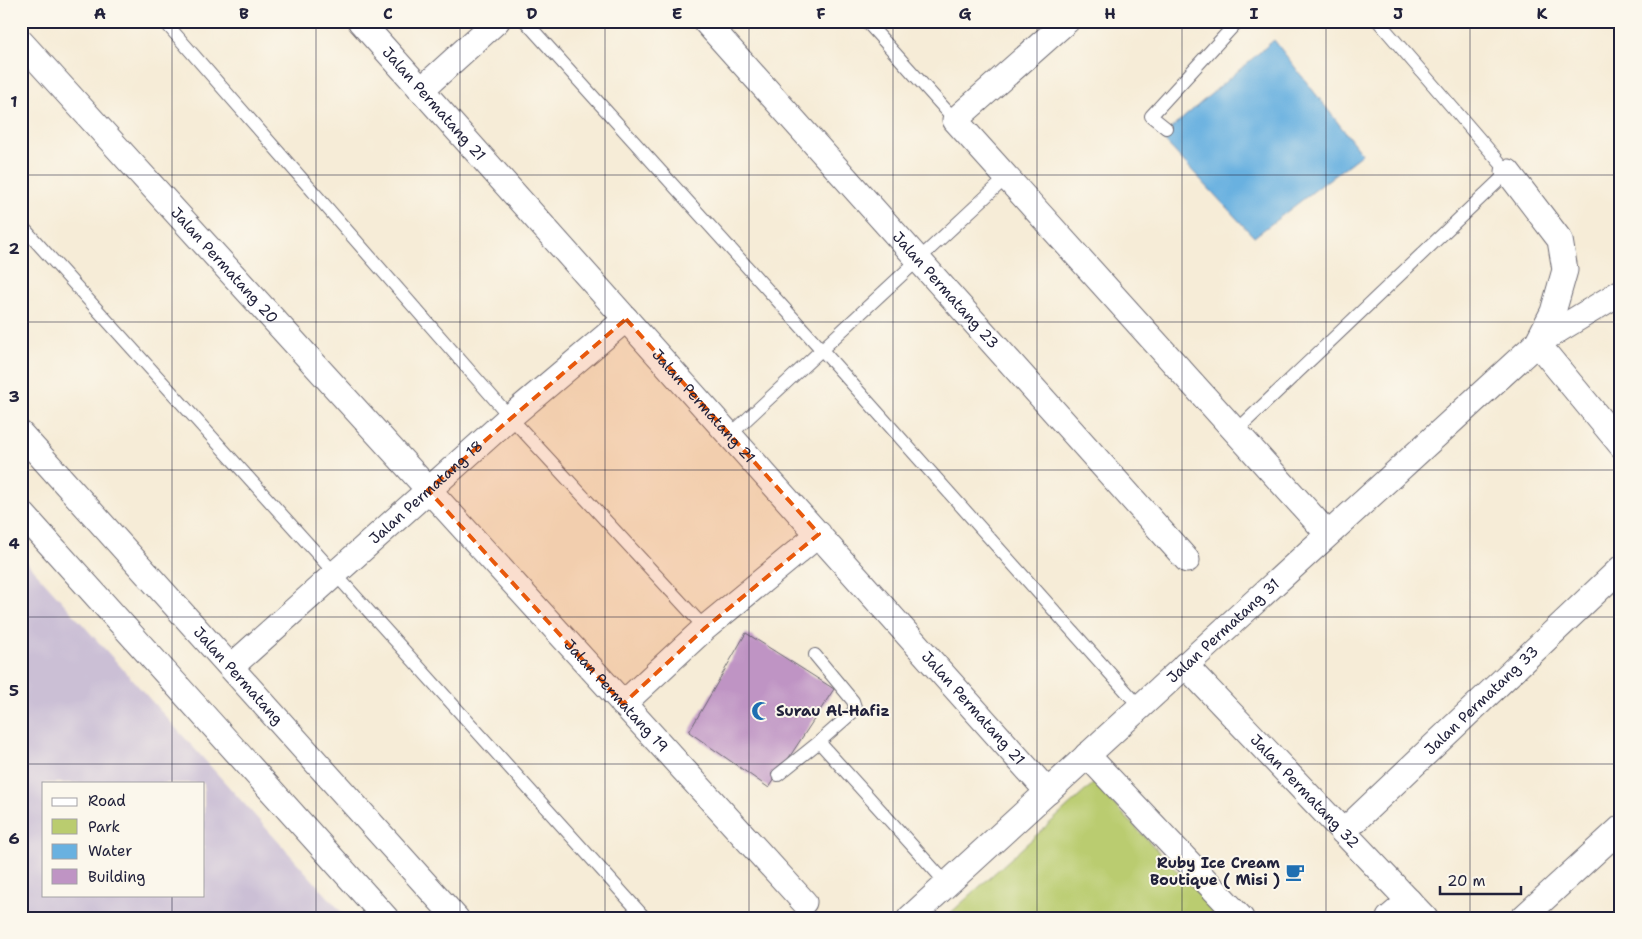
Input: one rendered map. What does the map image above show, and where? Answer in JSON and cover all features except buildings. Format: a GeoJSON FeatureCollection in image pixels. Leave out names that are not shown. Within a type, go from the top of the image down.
{"type":"FeatureCollection","features":[{"type":"Feature","properties":{"kind":"street","name":"Jalan Permatang 21"},"geometry":{"type":"LineString","coordinates":[[360,21],[1048,792]]}},
{"type":"Feature","properties":{"kind":"street"},"geometry":{"type":"LineString","coordinates":[[421,90],[497,21]]}},
{"type":"Feature","properties":{"kind":"street","name":"Jalan Permatang 23"},"geometry":{"type":"LineString","coordinates":[[705,21],[1187,560]]}},
{"type":"Feature","properties":{"kind":"street"},"geometry":{"type":"LineString","coordinates":[[1052,26],[955,120],[1328,534]]}},
{"type":"Feature","properties":{"kind":"street","name":"Jalan Permatang 20"},"geometry":{"type":"LineString","coordinates":[[21,42],[428,490]]}},
{"type":"Feature","properties":{"kind":"street"},"geometry":{"type":"LineString","coordinates":[[1508,172],[1560,240],[1565,270],[1553,312],[1537,343]]}},
{"type":"Feature","properties":{"kind":"street"},"geometry":{"type":"LineString","coordinates":[[1537,343],[1621,292]]}},
{"type":"Feature","properties":{"kind":"street","name":"Jalan Permatang 18"},"geometry":{"type":"LineString","coordinates":[[231,667],[510,417],[626,319]]}},
{"type":"Feature","properties":{"kind":"street"},"geometry":{"type":"LineString","coordinates":[[1537,343],[1621,445]]}},
{"type":"Feature","properties":{"kind":"street","name":"Jalan Permatang 31"},"geometry":{"type":"LineString","coordinates":[[910,918],[1537,343]]}},
{"type":"Feature","properties":{"kind":"street","name":"Jalan Permatang"},"geometry":{"type":"LineString","coordinates":[[21,434],[231,667],[449,915]]}},
{"type":"Feature","properties":{"kind":"street","name":"Jalan Permatang 19"},"geometry":{"type":"LineString","coordinates":[[428,490],[804,902]]}},
{"type":"Feature","properties":{"kind":"street"},"geometry":{"type":"LineString","coordinates":[[21,512],[386,918]]}},
{"type":"Feature","properties":{"kind":"street"},"geometry":{"type":"LineString","coordinates":[[623,704],[705,628],[819,534]]}},
{"type":"Feature","properties":{"kind":"street","name":"Jalan Permatang 33"},"geometry":{"type":"LineString","coordinates":[[1343,832],[1621,568]]}},
{"type":"Feature","properties":{"kind":"street","name":"Jalan Permatang 32"},"geometry":{"type":"LineString","coordinates":[[1185,665],[1417,909]]}},
{"type":"Feature","properties":{"kind":"street"},"geometry":{"type":"LineString","coordinates":[[1087,755],[1241,918]]}},
{"type":"Feature","properties":{"kind":"street"},"geometry":{"type":"LineString","coordinates":[[1523,918],[1621,828]]}},
{"type":"Feature","properties":{"kind":"street"},"geometry":{"type":"LineString","coordinates":[[1389,918],[1417,909]]}},
{"type":"Feature","properties":{"kind":"lane"},"geometry":{"type":"LineString","coordinates":[[164,21],[510,417],[705,628]]}},
{"type":"Feature","properties":{"kind":"lane"},"geometry":{"type":"LineString","coordinates":[[525,21],[822,350],[1140,707]]}},
{"type":"Feature","properties":{"kind":"lane"},"geometry":{"type":"LineString","coordinates":[[866,21],[955,120]]}},
{"type":"Feature","properties":{"kind":"lane"},"geometry":{"type":"LineString","coordinates":[[1166,128],[1151,116],[1238,21]]}},
{"type":"Feature","properties":{"kind":"lane"},"geometry":{"type":"LineString","coordinates":[[1236,430],[1508,172],[1378,21]]}},
{"type":"Feature","properties":{"kind":"lane"},"geometry":{"type":"LineString","coordinates":[[730,435],[1007,177]]}},
{"type":"Feature","properties":{"kind":"lane"},"geometry":{"type":"LineString","coordinates":[[21,225],[645,918]]}},
{"type":"Feature","properties":{"kind":"lane"},"geometry":{"type":"LineString","coordinates":[[778,775],[853,712],[855,707],[853,701],[815,655]]}},
{"type":"Feature","properties":{"kind":"lane"},"geometry":{"type":"LineString","coordinates":[[819,742],[947,884]]}},
{"type":"Feature","properties":{"kind":"highlighted area"},"geometry":{"type":"Polygon","coordinates":[[[626,319],[819,534],[705,628],[623,704],[428,490],[626,319]]]}},
{"type":"Feature","properties":{"kind":"shaded area"},"geometry":{"type":"Polygon","coordinates":[[[21,556],[347,918],[21,918],[21,556]]]}},
{"type":"Feature","properties":{"kind":"green space"},"geometry":{"type":"Polygon","coordinates":[[[1094,783],[1221,918],[945,918],[1094,783]]]}},
{"type":"Feature","properties":{"kind":"water"},"geometry":{"type":"Polygon","coordinates":[[[1274,40],[1362,154],[1254,237],[1161,137],[1274,40]]]}},
{"type":"Feature","properties":{"kind":"place","name":"Surau Al-Hafiz"},"geometry":{"type":"Point","coordinates":[761,711]}},
{"type":"Feature","properties":{"kind":"place","name":"Ruby Ice Cream Boutique ( Misi )"},"geometry":{"type":"Point","coordinates":[1295,872]}}]}
